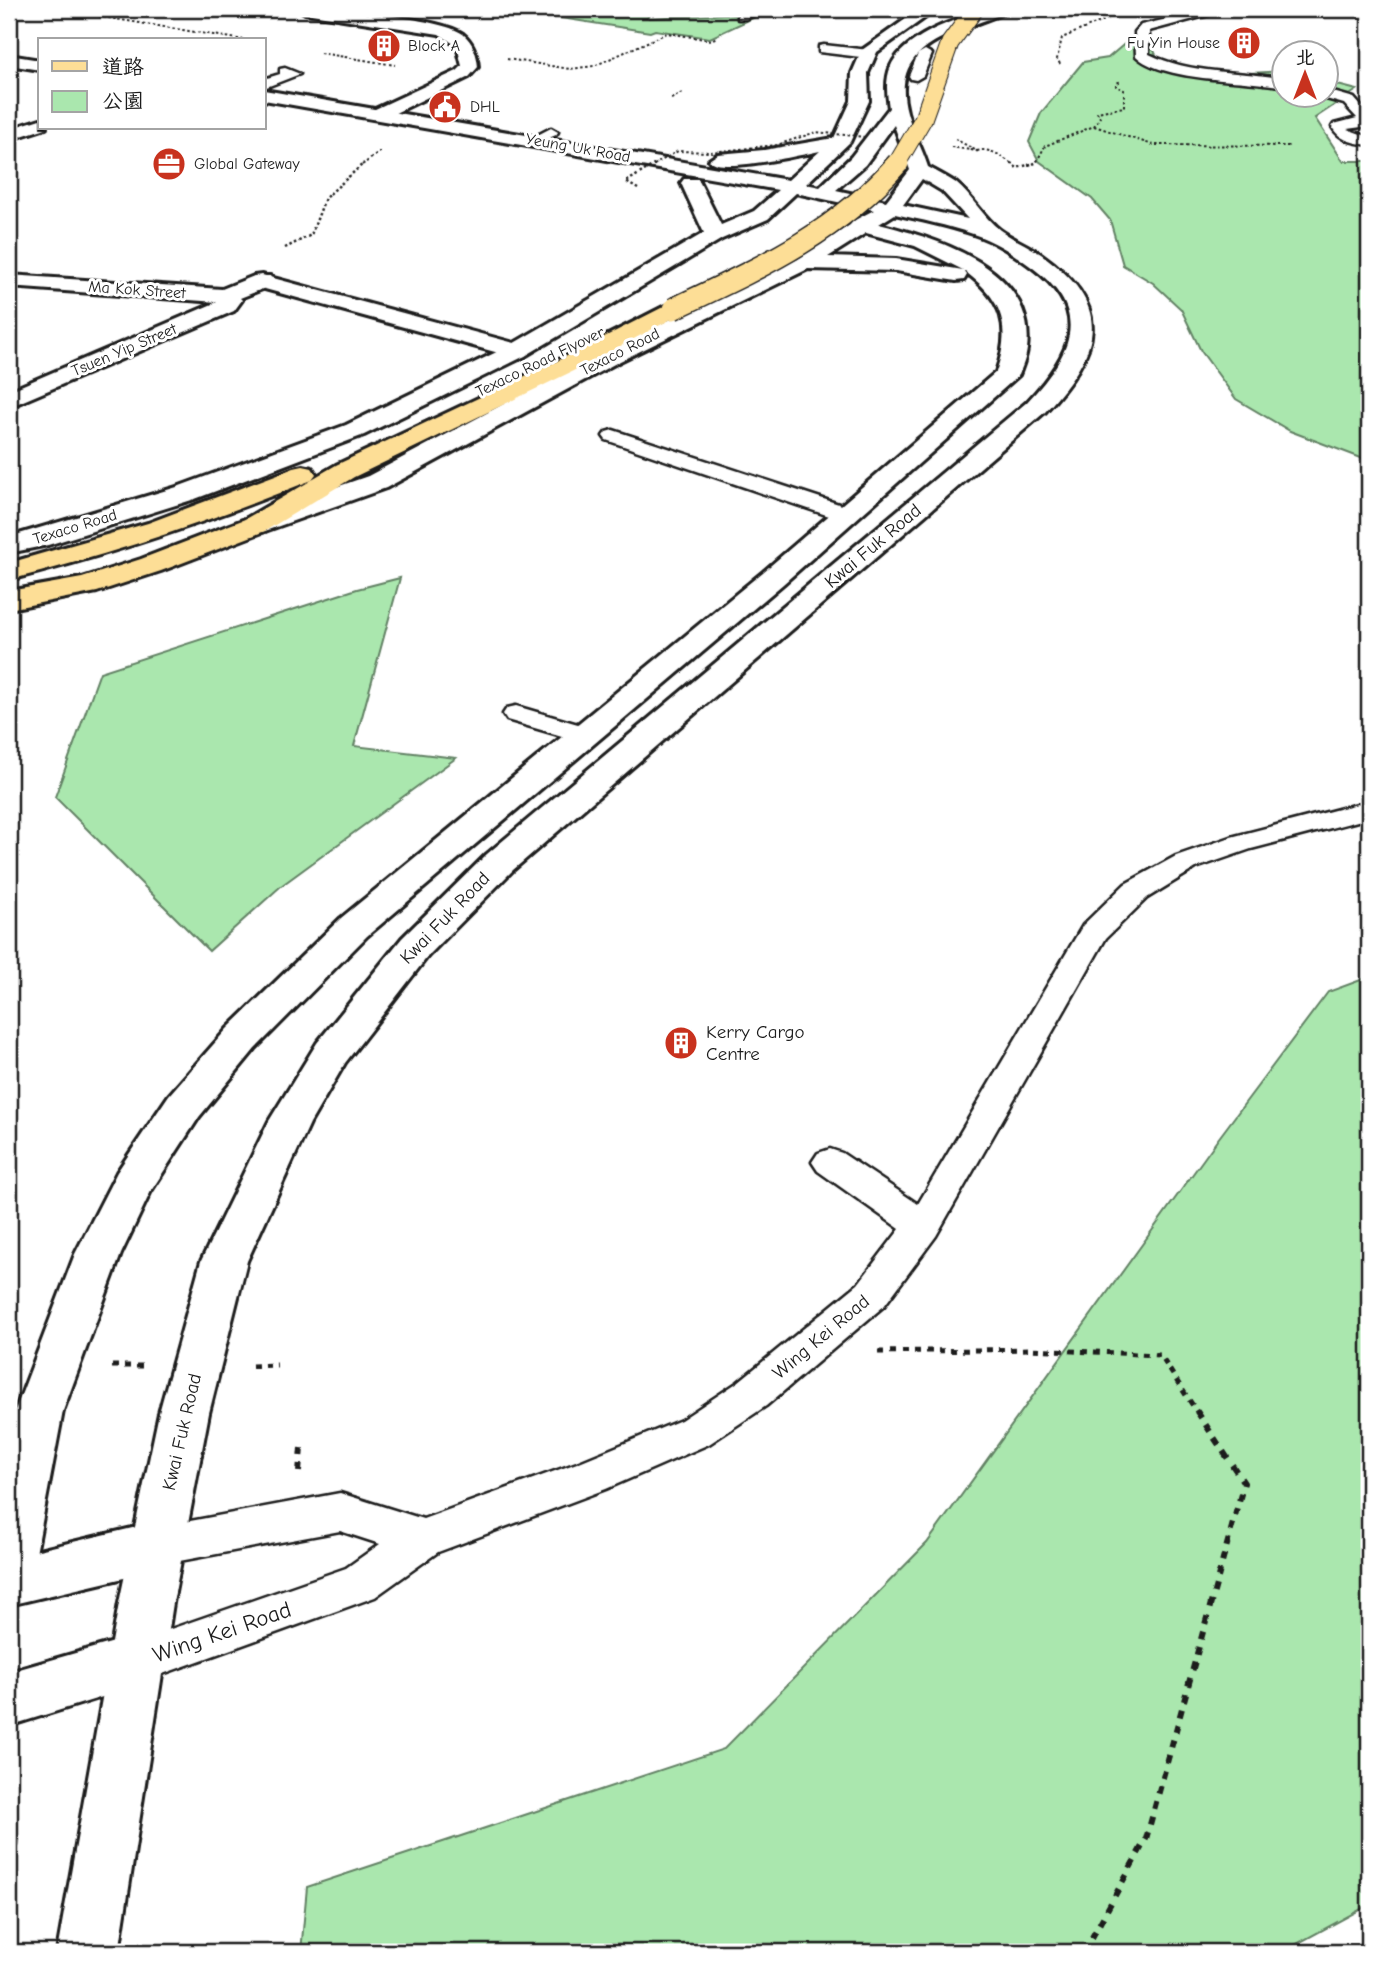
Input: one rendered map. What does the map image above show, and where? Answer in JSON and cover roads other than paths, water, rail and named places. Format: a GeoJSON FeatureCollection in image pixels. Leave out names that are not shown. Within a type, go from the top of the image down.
{"type":"FeatureCollection","features":[{"type":"Feature","properties":{"kind":"main road"},"geometry":{"type":"LineString","coordinates":[[305,9],[443,30],[461,39],[471,54],[470,67],[463,74],[379,114]]}},
{"type":"Feature","properties":{"kind":"main road"},"geometry":{"type":"LineString","coordinates":[[869,54],[870,50],[930,9]]}},
{"type":"Feature","properties":{"kind":"main road","name":"Texaco Road Flyover"},"geometry":{"type":"LineString","coordinates":[[255,525],[345,471],[565,366],[664,307],[782,242],[865,182],[900,127],[932,48],[963,9]]}},
{"type":"Feature","properties":{"kind":"main road","name":"Texaco Road Flyover"},"geometry":{"type":"LineString","coordinates":[[9,571],[81,553],[229,505],[380,440],[801,245],[843,216],[881,184],[919,129],[948,48],[975,9]]}},
{"type":"Feature","properties":{"kind":"main road"},"geometry":{"type":"LineString","coordinates":[[993,234],[949,187],[919,170],[915,152],[897,109],[894,75],[906,53],[933,35],[1001,9]]}},
{"type":"Feature","properties":{"kind":"main road"},"geometry":{"type":"LineString","coordinates":[[9,47],[38,53]]}},
{"type":"Feature","properties":{"kind":"main road","name":"Texaco Road"},"geometry":{"type":"LineString","coordinates":[[9,547],[186,493],[355,429],[517,351],[715,235],[761,215],[841,142],[860,101],[860,73],[869,54]]}},
{"type":"Feature","properties":{"kind":"main road"},"geometry":{"type":"LineString","coordinates":[[9,60],[38,65]]}},
{"type":"Feature","properties":{"kind":"main road","name":"Yeung Uk Road"},"geometry":{"type":"LineString","coordinates":[[266,94],[662,162],[784,192]]}},
{"type":"Feature","properties":{"kind":"main road","name":"Yeung Uk Road"},"geometry":{"type":"LineString","coordinates":[[266,106],[691,183],[784,192]]}},
{"type":"Feature","properties":{"kind":"main road"},"geometry":{"type":"LineString","coordinates":[[820,191],[839,179],[858,161],[897,109]]}},
{"type":"Feature","properties":{"kind":"main road"},"geometry":{"type":"LineString","coordinates":[[9,135],[38,125]]}},
{"type":"Feature","properties":{"kind":"main road"},"geometry":{"type":"LineString","coordinates":[[662,162],[764,156],[841,142]]}},
{"type":"Feature","properties":{"kind":"main road","name":"Texaco Road"},"geometry":{"type":"LineString","coordinates":[[9,608],[151,565],[377,482],[632,346],[805,263],[891,208],[919,170]]}},
{"type":"Feature","properties":{"kind":"main road"},"geometry":{"type":"LineString","coordinates":[[691,183],[715,235]]}},
{"type":"Feature","properties":{"kind":"main road"},"geometry":{"type":"LineString","coordinates":[[784,192],[820,191],[891,208]]}},
{"type":"Feature","properties":{"kind":"main road"},"geometry":{"type":"LineString","coordinates":[[9,1559],[39,1411],[98,1254],[132,1184],[184,1107],[241,1039],[354,927],[586,735],[1007,375],[1018,343],[1009,302],[995,286],[951,255],[921,242],[865,227],[784,192]]}},
{"type":"Feature","properties":{"kind":"main road","name":"Kwai Fuk Road"},"geometry":{"type":"LineString","coordinates":[[88,1952],[135,1662],[184,1413],[224,1261],[289,1121],[331,1053],[376,993],[455,904],[520,844],[1011,429],[1063,376],[1080,343],[1082,317],[1078,304],[1067,287],[1050,270],[993,234],[943,218],[891,208]]}},
{"type":"Feature","properties":{"kind":"main road"},"geometry":{"type":"LineString","coordinates":[[805,263],[920,267],[995,286]]}},
{"type":"Feature","properties":{"kind":"main road","name":"Ma Kok Street"},"geometry":{"type":"LineString","coordinates":[[9,281],[225,296],[262,281],[517,351]]}},
{"type":"Feature","properties":{"kind":"main road","name":"Tsuen Yip Street"},"geometry":{"type":"LineString","coordinates":[[9,400],[226,306],[231,300],[225,296]]}},
{"type":"Feature","properties":{"kind":"main road","name":"Texaco Road"},"geometry":{"type":"LineString","coordinates":[[9,600],[87,586]]}},
{"type":"Feature","properties":{"kind":"main road"},"geometry":{"type":"LineString","coordinates":[[9,1581],[158,1546]]}},
{"type":"Feature","properties":{"kind":"main road","name":"Wing Kei Road"},"geometry":{"type":"LineString","coordinates":[[9,1699],[135,1662]]}},
{"type":"Feature","properties":{"kind":"lane"},"geometry":{"type":"LineString","coordinates":[[743,16],[757,9]]}},
{"type":"Feature","properties":{"kind":"lane"},"geometry":{"type":"LineString","coordinates":[[1225,9],[1145,28],[1141,32],[1143,56],[1181,69],[1270,80]]}},
{"type":"Feature","properties":{"kind":"lane"},"geometry":{"type":"LineString","coordinates":[[824,49],[869,54]]}},
{"type":"Feature","properties":{"kind":"lane"},"geometry":{"type":"LineString","coordinates":[[900,61],[923,58],[915,76]]}},
{"type":"Feature","properties":{"kind":"lane"},"geometry":{"type":"LineString","coordinates":[[266,83],[293,74],[285,72]]}},
{"type":"Feature","properties":{"kind":"lane"},"geometry":{"type":"LineString","coordinates":[[1340,98],[1349,101],[1369,122]]}},
{"type":"Feature","properties":{"kind":"lane"},"geometry":{"type":"LineString","coordinates":[[1369,122],[1349,123],[1339,127],[1343,134],[1369,141]]}},
{"type":"Feature","properties":{"kind":"lane"},"geometry":{"type":"LineString","coordinates":[[533,141],[551,132]]}},
{"type":"Feature","properties":{"kind":"lane"},"geometry":{"type":"LineString","coordinates":[[613,436],[846,514]]}},
{"type":"Feature","properties":{"kind":"lane"},"geometry":{"type":"LineString","coordinates":[[516,714],[586,735]]}},
{"type":"Feature","properties":{"kind":"lane","name":"Wing Kei Road"},"geometry":{"type":"LineString","coordinates":[[135,1662],[360,1584],[423,1538],[592,1476],[695,1432],[752,1394],[871,1295],[923,1226],[1094,932],[1136,891],[1186,862],[1241,843],[1369,808]]}},
{"type":"Feature","properties":{"kind":"lane"},"geometry":{"type":"LineString","coordinates":[[830,1163],[923,1226]]}},
{"type":"Feature","properties":{"kind":"lane"},"geometry":{"type":"LineString","coordinates":[[158,1546],[340,1512],[423,1538]]}},
{"type":"Feature","properties":{"kind":"place","name":"Fu Yin House"},"geometry":{"type":"Point","coordinates":[1244,43]}},
{"type":"Feature","properties":{"kind":"place","name":"Block A"},"geometry":{"type":"Point","coordinates":[384,46]}},
{"type":"Feature","properties":{"kind":"place","name":"DHL"},"geometry":{"type":"Point","coordinates":[445,107]}},
{"type":"Feature","properties":{"kind":"place","name":"Global Gateway"},"geometry":{"type":"Point","coordinates":[169,164]}},
{"type":"Feature","properties":{"kind":"place","name":"Kerry Cargo Centre"},"geometry":{"type":"Point","coordinates":[681,1043]}}]}
